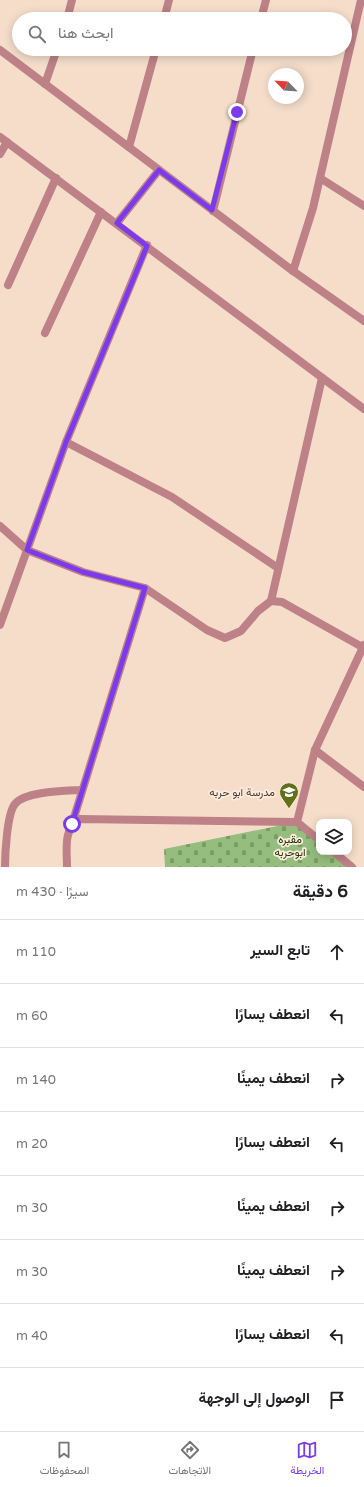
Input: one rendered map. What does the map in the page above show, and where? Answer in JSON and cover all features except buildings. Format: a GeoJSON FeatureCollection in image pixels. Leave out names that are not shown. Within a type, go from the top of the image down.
{"type":"FeatureCollection","features":[{"type":"Feature","properties":{"kind":"street"},"geometry":{"type":"LineString","coordinates":[[68,12],[72,0]]}},
{"type":"Feature","properties":{"kind":"street"},"geometry":{"type":"LineString","coordinates":[[166,12],[169,0]]}},
{"type":"Feature","properties":{"kind":"street"},"geometry":{"type":"LineString","coordinates":[[262,12],[266,0]]}},
{"type":"Feature","properties":{"kind":"street"},"geometry":{"type":"LineString","coordinates":[[352,39],[361,0]]}},
{"type":"Feature","properties":{"kind":"street"},"geometry":{"type":"LineString","coordinates":[[0,50],[293,271],[364,321]]}},
{"type":"Feature","properties":{"kind":"street"},"geometry":{"type":"LineString","coordinates":[[45,84],[55,56]]}},
{"type":"Feature","properties":{"kind":"street"},"geometry":{"type":"LineString","coordinates":[[129,147],[154,56]]}},
{"type":"Feature","properties":{"kind":"street"},"geometry":{"type":"LineString","coordinates":[[212,210],[251,56]]}},
{"type":"Feature","properties":{"kind":"street"},"geometry":{"type":"LineString","coordinates":[[293,271],[313,208],[348,56]]}},
{"type":"Feature","properties":{"kind":"street"},"geometry":{"type":"LineString","coordinates":[[0,137],[364,409]]}},
{"type":"Feature","properties":{"kind":"street"},"geometry":{"type":"LineString","coordinates":[[0,154],[7,142]]}},
{"type":"Feature","properties":{"kind":"street"},"geometry":{"type":"LineString","coordinates":[[117,223],[159,170]]}},
{"type":"Feature","properties":{"kind":"street"},"geometry":{"type":"LineString","coordinates":[[8,286],[56,178]]}},
{"type":"Feature","properties":{"kind":"street"},"geometry":{"type":"LineString","coordinates":[[320,178],[364,206]]}},
{"type":"Feature","properties":{"kind":"street"},"geometry":{"type":"LineString","coordinates":[[45,333],[101,212]]}},
{"type":"Feature","properties":{"kind":"street"},"geometry":{"type":"LineString","coordinates":[[0,625],[66,442],[147,246]]}},
{"type":"Feature","properties":{"kind":"street"},"geometry":{"type":"LineString","coordinates":[[0,526],[27,550],[83,572],[145,588],[207,630],[225,638],[241,631],[258,611],[271,601],[322,378]]}},
{"type":"Feature","properties":{"kind":"street"},"geometry":{"type":"LineString","coordinates":[[66,442],[172,497],[278,568]]}},
{"type":"Feature","properties":{"kind":"street"},"geometry":{"type":"LineString","coordinates":[[67,867],[68,832],[72,824],[145,588]]}},
{"type":"Feature","properties":{"kind":"street"},"geometry":{"type":"LineString","coordinates":[[271,601],[282,602],[364,647],[315,750],[297,822]]}},
{"type":"Feature","properties":{"kind":"street"},"geometry":{"type":"LineString","coordinates":[[315,750],[364,787]]}},
{"type":"Feature","properties":{"kind":"street"},"geometry":{"type":"LineString","coordinates":[[5,867],[5,842],[14,804],[22,798],[45,793],[82,790]]}},
{"type":"Feature","properties":{"kind":"street"},"geometry":{"type":"LineString","coordinates":[[72,824],[78,819],[297,822],[316,838]]}},
{"type":"Feature","properties":{"kind":"street"},"geometry":{"type":"LineString","coordinates":[[338,855],[352,867]]}},
{"type":"Feature","properties":{"kind":"green space","name":"مقبره ابوحربه"},"geometry":{"type":"Polygon","coordinates":[[[297,822],[316,838],[316,855],[337,855],[351,867],[165,867],[164,849],[297,822]]]}},
{"type":"Feature","properties":{"kind":"place","name":"مدرسة ابو حربه"},"geometry":{"type":"Point","coordinates":[289,809]}},
{"type":"Feature","properties":{"kind":"route"},"geometry":{"type":"LineString","coordinates":[[72,824],[145,588],[83,572],[27,550],[66,442],[147,246],[117,223],[159,170],[212,210],[237,112]]}}]}
